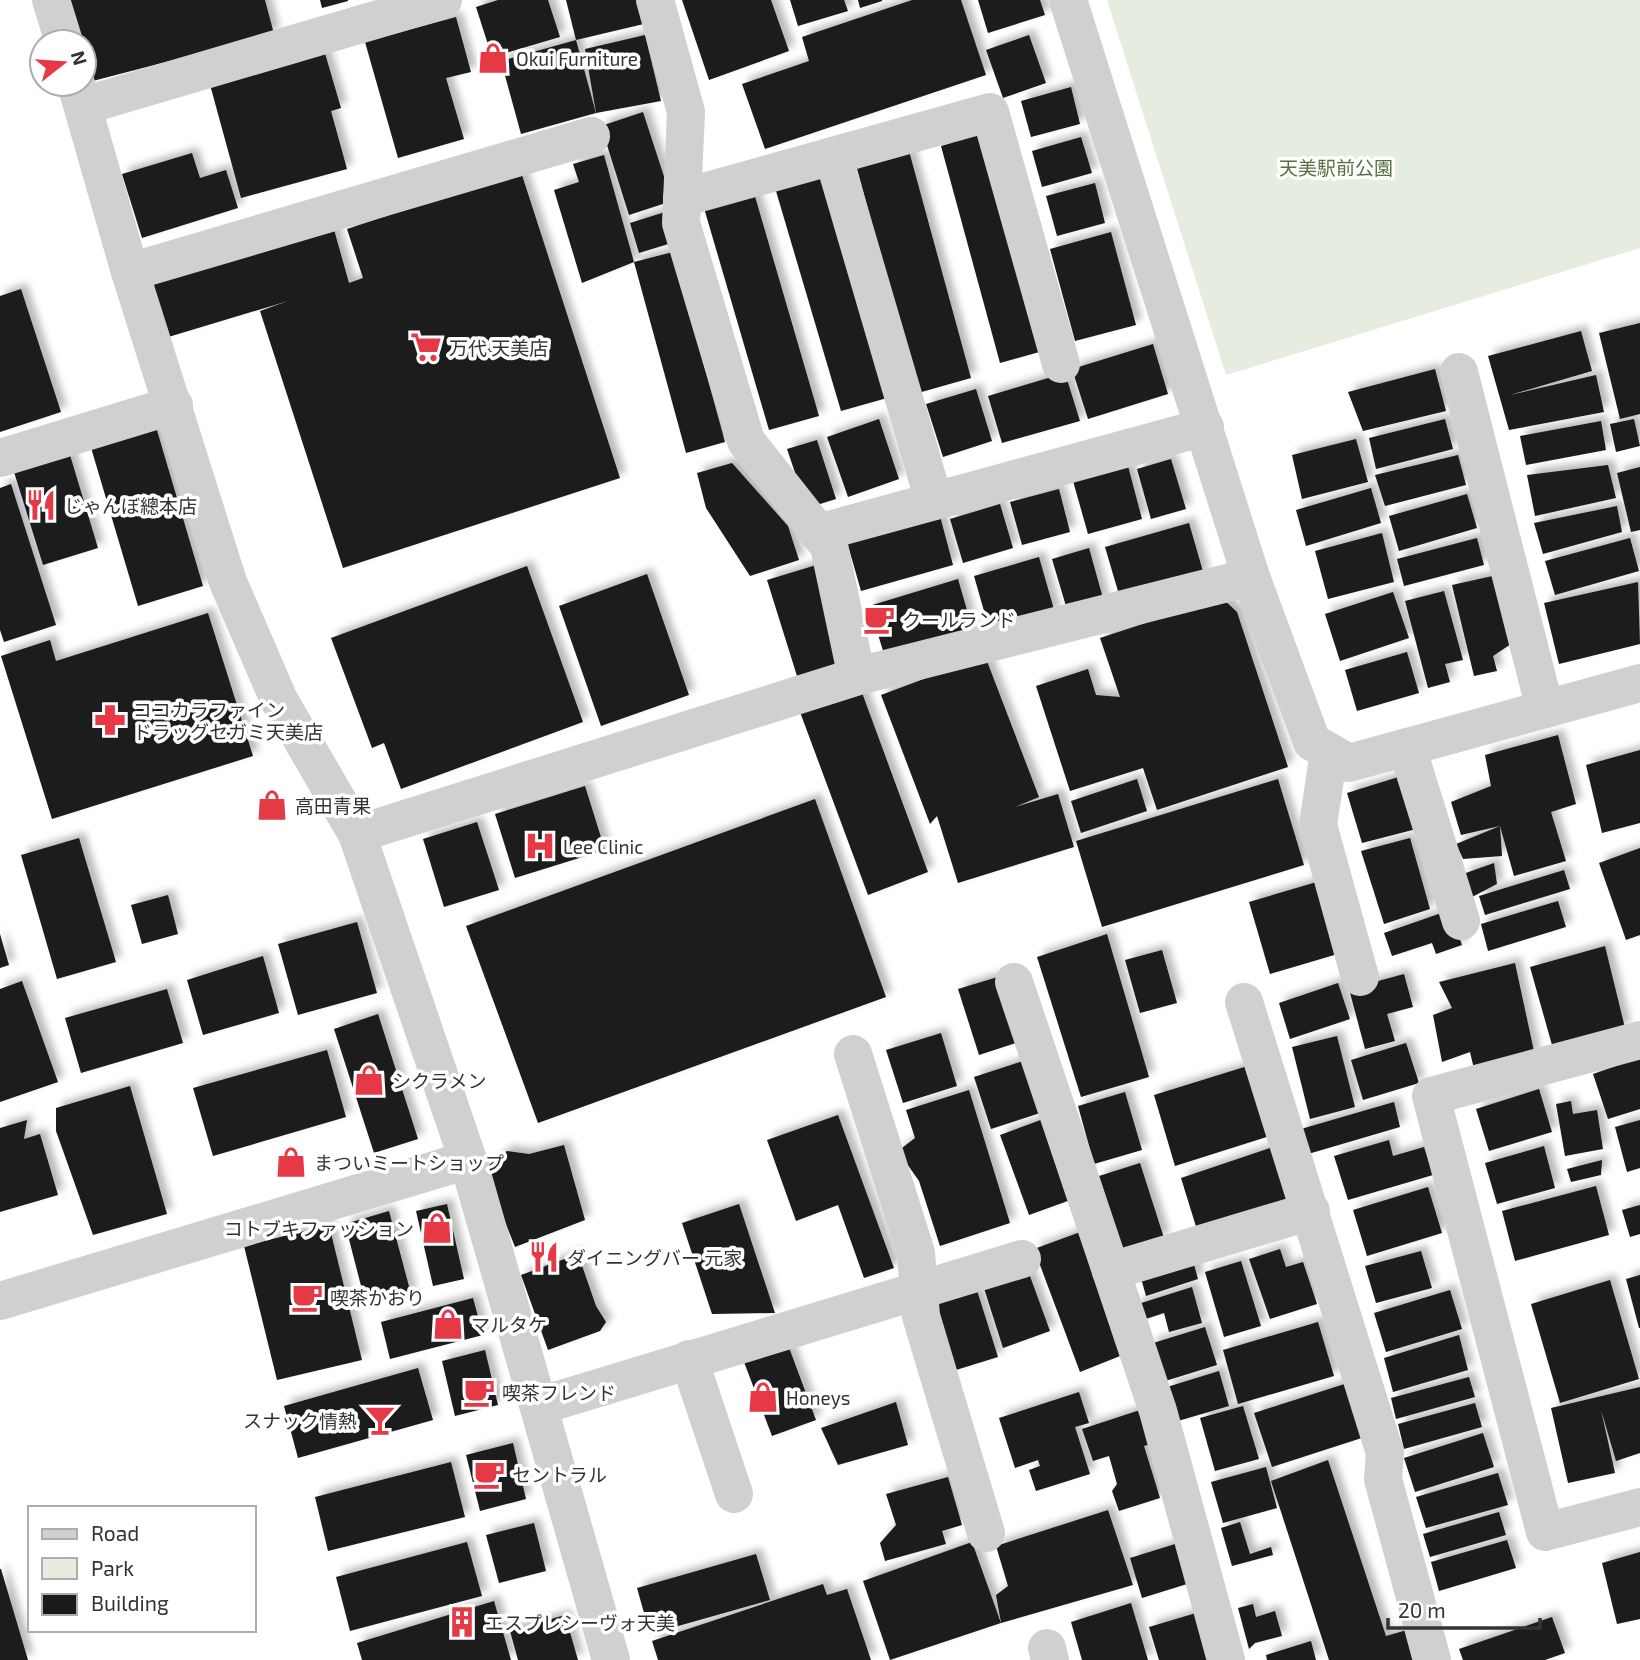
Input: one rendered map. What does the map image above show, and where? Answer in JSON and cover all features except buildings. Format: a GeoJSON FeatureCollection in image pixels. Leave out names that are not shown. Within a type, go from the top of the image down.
{"type":"FeatureCollection","features":[{"type":"Feature","properties":{"kind":"street"},"geometry":{"type":"LineString","coordinates":[[51,0],[60,28]]}},
{"type":"Feature","properties":{"kind":"street"},"geometry":{"type":"LineString","coordinates":[[98,90],[443,0]]}},
{"type":"Feature","properties":{"kind":"street"},"geometry":{"type":"LineString","coordinates":[[655,0],[686,113],[681,223],[746,441],[829,546],[853,659],[862,675]]}},
{"type":"Feature","properties":{"kind":"street"},"geometry":{"type":"LineString","coordinates":[[1068,0],[1251,577],[1312,742],[1349,764],[1640,683]]}},
{"type":"Feature","properties":{"kind":"street"},"geometry":{"type":"LineString","coordinates":[[81,98],[130,272],[233,594],[279,700],[357,834],[468,1160],[611,1660]]}},
{"type":"Feature","properties":{"kind":"street"},"geometry":{"type":"LineString","coordinates":[[682,198],[990,112],[1061,364]]}},
{"type":"Feature","properties":{"kind":"street"},"geometry":{"type":"LineString","coordinates":[[130,272],[591,136]]}},
{"type":"Feature","properties":{"kind":"street"},"geometry":{"type":"LineString","coordinates":[[833,156],[934,501]]}},
{"type":"Feature","properties":{"kind":"street"},"geometry":{"type":"LineString","coordinates":[[1459,372],[1545,709]]}},
{"type":"Feature","properties":{"kind":"street"},"geometry":{"type":"LineString","coordinates":[[0,458],[174,405]]}},
{"type":"Feature","properties":{"kind":"street"},"geometry":{"type":"LineString","coordinates":[[818,533],[1205,427]]}},
{"type":"Feature","properties":{"kind":"street"},"geometry":{"type":"LineString","coordinates":[[357,834],[862,675],[1251,577]]}},
{"type":"Feature","properties":{"kind":"street"},"geometry":{"type":"LineString","coordinates":[[1408,747],[1461,921]]}},
{"type":"Feature","properties":{"kind":"street"},"geometry":{"type":"LineString","coordinates":[[1329,751],[1318,825],[1360,977]]}},
{"type":"Feature","properties":{"kind":"street"},"geometry":{"type":"LineString","coordinates":[[1014,982],[1158,1411],[1226,1660]]}},
{"type":"Feature","properties":{"kind":"street"},"geometry":{"type":"LineString","coordinates":[[1244,1002],[1385,1453],[1383,1479],[1432,1660]]}},
{"type":"Feature","properties":{"kind":"street"},"geometry":{"type":"LineString","coordinates":[[1640,1040],[1430,1096],[1545,1532],[1640,1507]]}},
{"type":"Feature","properties":{"kind":"street"},"geometry":{"type":"LineString","coordinates":[[853,1054],[916,1253],[921,1315],[986,1533]]}},
{"type":"Feature","properties":{"kind":"street"},"geometry":{"type":"LineString","coordinates":[[0,1301],[468,1160]]}},
{"type":"Feature","properties":{"kind":"street"},"geometry":{"type":"LineString","coordinates":[[1111,1271],[1311,1211]]}},
{"type":"Feature","properties":{"kind":"street"},"geometry":{"type":"LineString","coordinates":[[540,1406],[1022,1259]]}},
{"type":"Feature","properties":{"kind":"street"},"geometry":{"type":"LineString","coordinates":[[689,1359],[734,1494]]}},
{"type":"Feature","properties":{"kind":"green space","name":"天美駅前公園"},"geometry":{"type":"Polygon","coordinates":[[[1107,0],[1640,0],[1640,248],[1226,375],[1107,0]]]}},
{"type":"Feature","properties":{"kind":"place","name":"Okui Furniture"},"geometry":{"type":"Point","coordinates":[493,58]}},
{"type":"Feature","properties":{"kind":"place","name":"万代 天美店"},"geometry":{"type":"Point","coordinates":[426,347]}},
{"type":"Feature","properties":{"kind":"place","name":"じゃんぼ總本店"},"geometry":{"type":"Point","coordinates":[41,505]}},
{"type":"Feature","properties":{"kind":"place","name":"クールランド"},"geometry":{"type":"Point","coordinates":[879,619]}},
{"type":"Feature","properties":{"kind":"place","name":"ココカラファイン ドラッグセガミ天美店"},"geometry":{"type":"Point","coordinates":[110,720]}},
{"type":"Feature","properties":{"kind":"place","name":"高田青果"},"geometry":{"type":"Point","coordinates":[272,805]}},
{"type":"Feature","properties":{"kind":"place","name":"Lee Clinic"},"geometry":{"type":"Point","coordinates":[540,846]}},
{"type":"Feature","properties":{"kind":"place","name":"シクラメン"},"geometry":{"type":"Point","coordinates":[369,1080]}},
{"type":"Feature","properties":{"kind":"place","name":"まついミートショップ"},"geometry":{"type":"Point","coordinates":[291,1162]}},
{"type":"Feature","properties":{"kind":"place","name":"コトブキファッション"},"geometry":{"type":"Point","coordinates":[437,1228]}},
{"type":"Feature","properties":{"kind":"place","name":"ダイニングバー 元家"},"geometry":{"type":"Point","coordinates":[544,1257]}},
{"type":"Feature","properties":{"kind":"place","name":"喫茶かおり"},"geometry":{"type":"Point","coordinates":[307,1297]}},
{"type":"Feature","properties":{"kind":"place","name":"マルタケ"},"geometry":{"type":"Point","coordinates":[448,1324]}},
{"type":"Feature","properties":{"kind":"place","name":"喫茶フレンド"},"geometry":{"type":"Point","coordinates":[479,1392]}},
{"type":"Feature","properties":{"kind":"place","name":"Honeys"},"geometry":{"type":"Point","coordinates":[763,1397]}},
{"type":"Feature","properties":{"kind":"place","name":"スナック情熱"},"geometry":{"type":"Point","coordinates":[380,1420]}},
{"type":"Feature","properties":{"kind":"place","name":"セントラル"},"geometry":{"type":"Point","coordinates":[489,1474]}},
{"type":"Feature","properties":{"kind":"place","name":"エスプレシーヴォ天美"},"geometry":{"type":"Point","coordinates":[462,1622]}}]}
